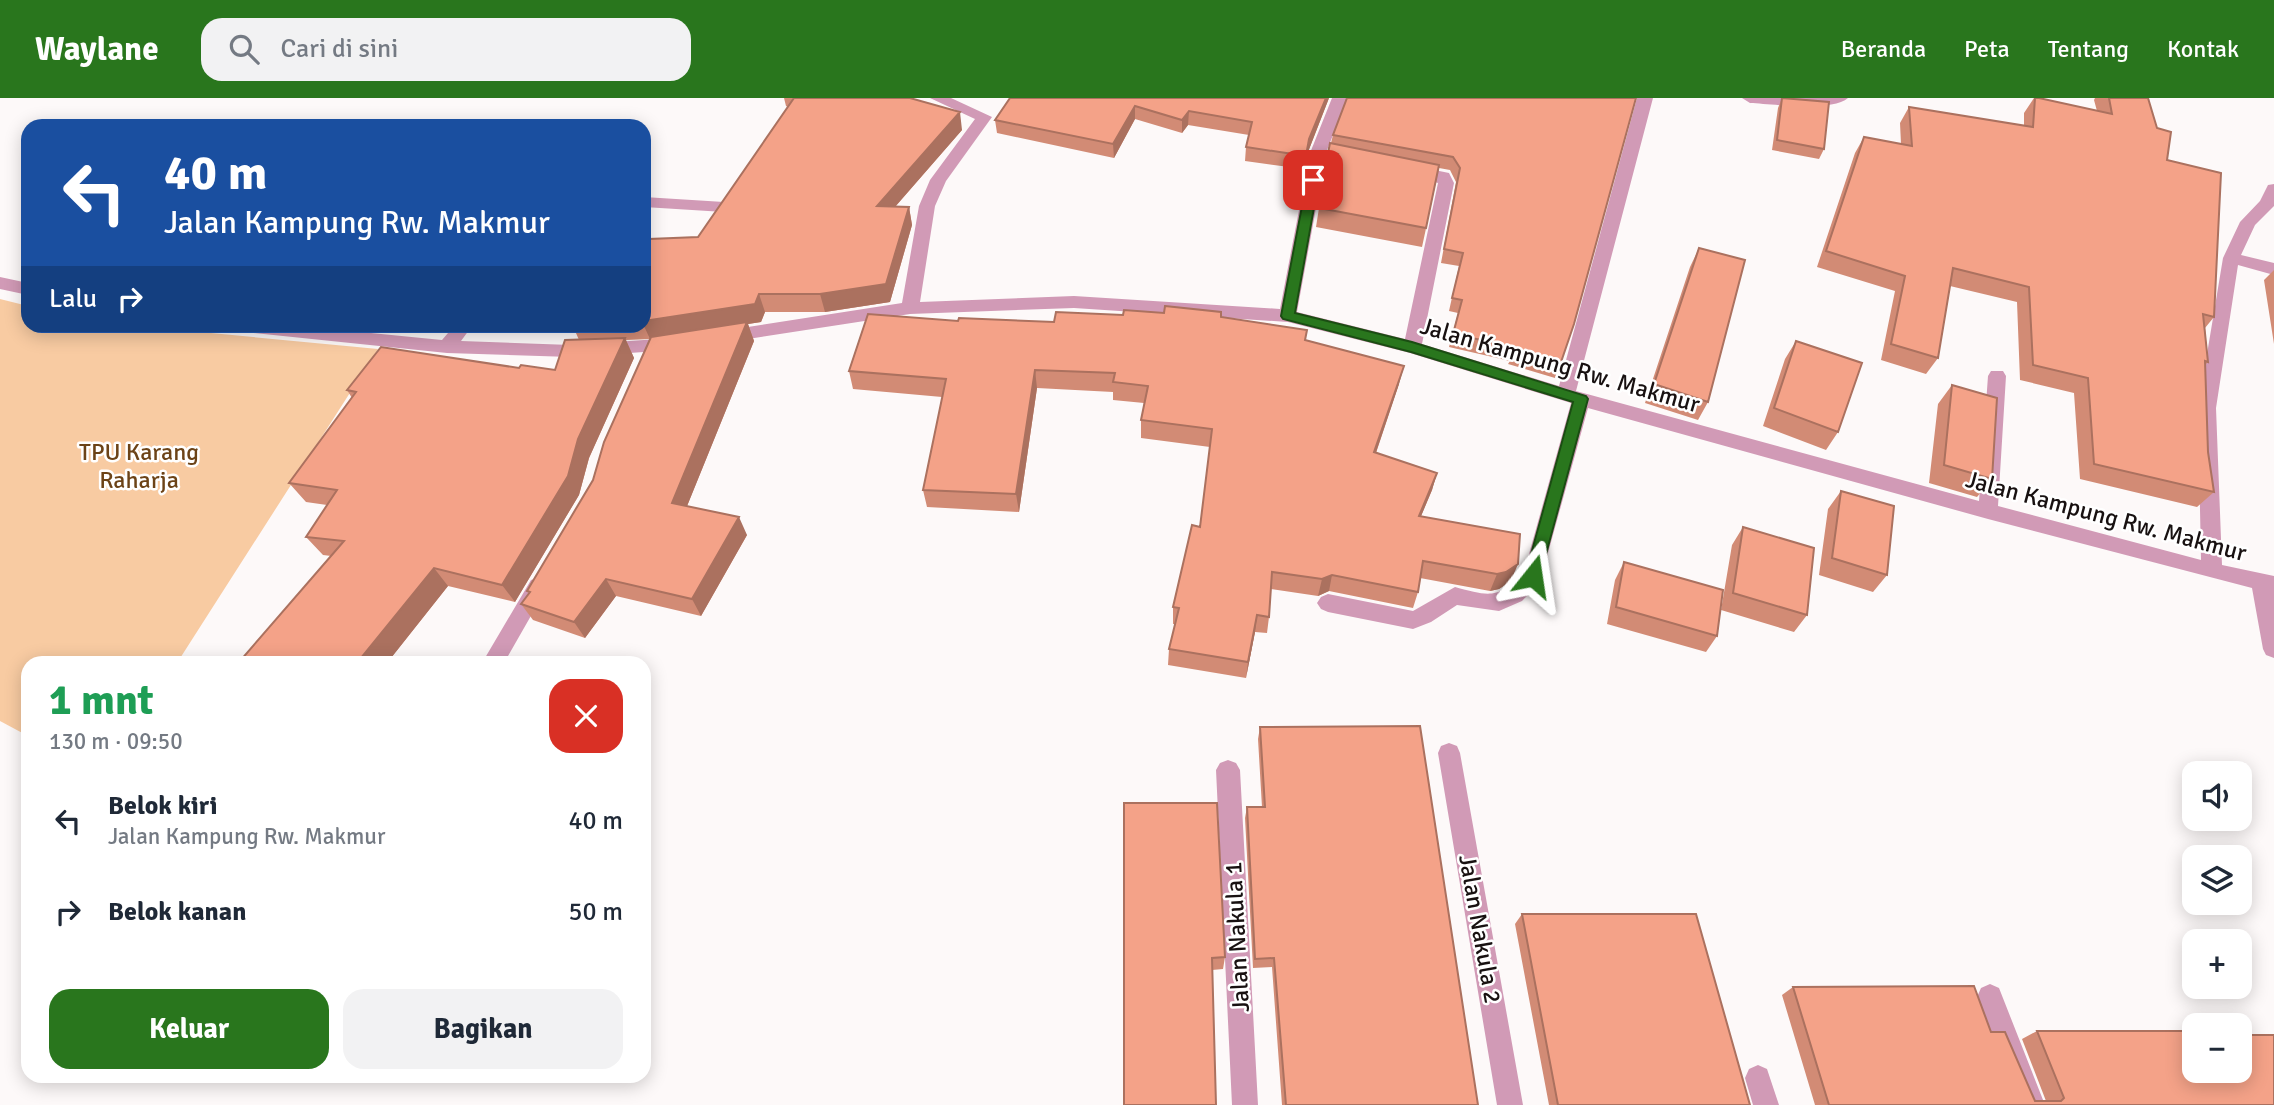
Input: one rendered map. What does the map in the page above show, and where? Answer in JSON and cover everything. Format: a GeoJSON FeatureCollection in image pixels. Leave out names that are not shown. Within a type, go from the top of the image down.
{"type":"FeatureCollection","features":[{"type":"Feature","properties":{"kind":"street"},"geometry":{"type":"LineString","coordinates":[[909,308],[927,206],[938,180],[984,117],[939,98]]}},
{"type":"Feature","properties":{"kind":"street"},"geometry":{"type":"LineString","coordinates":[[1288,316],[1318,153],[1340,98]]}},
{"type":"Feature","properties":{"kind":"street"},"geometry":{"type":"LineString","coordinates":[[1328,603],[1413,620],[1423,618],[1435,607],[1455,596],[1492,605],[1518,595],[1533,576],[1645,98]]}},
{"type":"Feature","properties":{"kind":"street"},"geometry":{"type":"LineString","coordinates":[[1749,98],[1805,101],[1840,98]]}},
{"type":"Feature","properties":{"kind":"street"},"geometry":{"type":"LineString","coordinates":[[1318,153],[1369,162]]}},
{"type":"Feature","properties":{"kind":"street"},"geometry":{"type":"LineString","coordinates":[[1395,167],[1443,177],[1446,183],[1412,347]]}},
{"type":"Feature","properties":{"kind":"street"},"geometry":{"type":"LineString","coordinates":[[2212,571],[2207,408],[2231,258],[2248,222],[2267,204],[2274,190]]}},
{"type":"Feature","properties":{"kind":"street"},"geometry":{"type":"LineString","coordinates":[[651,202],[724,207]]}},
{"type":"Feature","properties":{"kind":"street"},"geometry":{"type":"LineString","coordinates":[[2231,258],[2274,269]]}},
{"type":"Feature","properties":{"kind":"street"},"geometry":{"type":"LineString","coordinates":[[0,284],[21,288]]}},
{"type":"Feature","properties":{"kind":"street","name":"Jalan Kampung Rw. Makmur"},"geometry":{"type":"LineString","coordinates":[[313,333],[447,347],[648,354],[698,340],[909,308],[1074,302],[1288,316],[1412,347],[1573,397],[1988,511],[2212,571],[2268,583]]}},
{"type":"Feature","properties":{"kind":"street"},"geometry":{"type":"LineString","coordinates":[[447,347],[458,333]]}},
{"type":"Feature","properties":{"kind":"street"},"geometry":{"type":"LineString","coordinates":[[1988,511],[1997,376]]}},
{"type":"Feature","properties":{"kind":"street"},"geometry":{"type":"LineString","coordinates":[[497,656],[549,568]]}},
{"type":"Feature","properties":{"kind":"street"},"geometry":{"type":"LineString","coordinates":[[2268,583],[2274,649]]}},
{"type":"Feature","properties":{"kind":"street","name":"Jalan Nakula 2"},"geometry":{"type":"LineString","coordinates":[[1449,753],[1510,1105]]}},
{"type":"Feature","properties":{"kind":"street","name":"Jalan Nakula 1"},"geometry":{"type":"LineString","coordinates":[[1228,770],[1245,1105]]}},
{"type":"Feature","properties":{"kind":"street"},"geometry":{"type":"LineString","coordinates":[[1990,997],[2032,1105]]}},
{"type":"Feature","properties":{"kind":"street"},"geometry":{"type":"LineString","coordinates":[[1758,1078],[1766,1105]]}},
{"type":"Feature","properties":{"kind":"green space","name":"TPU Karang Raharja"},"geometry":{"type":"Polygon","coordinates":[[[0,299],[21,304],[21,333],[210,333],[378,349],[181,656],[21,656],[21,732],[0,721],[0,299]]]}},
{"type":"Feature","properties":{"kind":"building"},"geometry":{"type":"Polygon","coordinates":[[[794,98],[910,98],[960,112],[877,206],[909,207],[886,284],[820,294],[759,294],[755,304],[651,320],[651,239],[698,237],[794,98]]]}},
{"type":"Feature","properties":{"kind":"building"},"geometry":{"type":"Polygon","coordinates":[[[1010,98],[1326,98],[1309,139],[1306,156],[1246,147],[1252,122],[1189,111],[1182,120],[1135,106],[1113,144],[995,120],[1010,98]]]}},
{"type":"Feature","properties":{"kind":"building"},"geometry":{"type":"Polygon","coordinates":[[[1347,98],[1636,98],[1574,324],[1560,365],[1513,351],[1514,347],[1453,334],[1462,300],[1452,298],[1463,253],[1444,249],[1460,168],[1453,157],[1333,135],[1347,98]]]}},
{"type":"Feature","properties":{"kind":"building"},"geometry":{"type":"Polygon","coordinates":[[[1782,98],[1829,102],[1824,149],[1777,140],[1782,98]]]}},
{"type":"Feature","properties":{"kind":"building"},"geometry":{"type":"Polygon","coordinates":[[[2035,98],[2112,114],[2109,98],[2148,98],[2157,128],[2171,132],[2167,160],[2221,173],[2214,317],[2203,314],[2208,362],[2205,361],[2208,452],[2214,492],[2094,464],[2088,378],[2033,365],[2029,287],[1953,268],[1938,358],[1891,344],[1905,276],[1826,251],[1864,137],[1912,146],[1909,107],[2033,127],[2035,98]]]}},
{"type":"Feature","properties":{"kind":"building"},"geometry":{"type":"Polygon","coordinates":[[[1330,143],[1439,165],[1426,228],[1319,208],[1338,154],[1328,153],[1330,143]]]}},
{"type":"Feature","properties":{"kind":"building"},"geometry":{"type":"Polygon","coordinates":[[[1699,248],[1745,260],[1708,402],[1654,384],[1699,248]]]}},
{"type":"Feature","properties":{"kind":"building"},"geometry":{"type":"Polygon","coordinates":[[[1165,306],[1221,312],[1221,317],[1307,330],[1305,340],[1404,366],[1374,452],[1437,473],[1419,516],[1520,534],[1518,564],[1497,574],[1423,561],[1418,592],[1332,575],[1322,579],[1272,572],[1269,617],[1257,615],[1248,662],[1169,649],[1179,608],[1173,607],[1192,525],[1200,527],[1212,429],[1141,420],[1148,386],[1113,382],[1115,373],[1035,370],[1016,494],[923,490],[946,379],[849,371],[868,314],[958,321],[959,318],[1054,322],[1056,312],[1123,315],[1124,310],[1164,313],[1165,306]]]}},
{"type":"Feature","properties":{"kind":"building"},"geometry":{"type":"Polygon","coordinates":[[[747,322],[672,503],[739,517],[692,599],[606,579],[574,622],[521,604],[593,480],[604,442],[651,337],[747,322]]]}},
{"type":"Feature","properties":{"kind":"building"},"geometry":{"type":"Polygon","coordinates":[[[625,338],[578,439],[568,476],[502,585],[434,568],[363,656],[244,656],[344,541],[306,537],[337,490],[289,483],[356,392],[347,390],[381,347],[519,368],[521,365],[555,370],[565,340],[625,338]]]}},
{"type":"Feature","properties":{"kind":"building"},"geometry":{"type":"Polygon","coordinates":[[[1796,341],[1862,363],[1838,432],[1774,408],[1796,341]]]}},
{"type":"Feature","properties":{"kind":"building"},"geometry":{"type":"Polygon","coordinates":[[[1952,385],[1997,398],[1992,479],[1944,465],[1952,385]]]}},
{"type":"Feature","properties":{"kind":"building"},"geometry":{"type":"Polygon","coordinates":[[[1841,491],[1894,506],[1887,575],[1832,558],[1841,491]]]}},
{"type":"Feature","properties":{"kind":"building"},"geometry":{"type":"Polygon","coordinates":[[[1743,527],[1814,548],[1807,615],[1733,593],[1743,527]]]}},
{"type":"Feature","properties":{"kind":"building"},"geometry":{"type":"Polygon","coordinates":[[[1624,562],[1723,590],[1717,636],[1616,607],[1624,562]]]}},
{"type":"Feature","properties":{"kind":"building"},"geometry":{"type":"Polygon","coordinates":[[[1420,726],[1478,1105],[1286,1105],[1274,958],[1255,959],[1247,807],[1265,807],[1260,727],[1420,726]]]}},
{"type":"Feature","properties":{"kind":"building"},"geometry":{"type":"Polygon","coordinates":[[[1124,803],[1217,803],[1225,957],[1212,958],[1216,1105],[1124,1105],[1124,803]]]}},
{"type":"Feature","properties":{"kind":"building"},"geometry":{"type":"Polygon","coordinates":[[[1522,914],[1696,914],[1750,1105],[1558,1105],[1522,914]]]}},
{"type":"Feature","properties":{"kind":"building"},"geometry":{"type":"Polygon","coordinates":[[[1974,986],[1991,1032],[2005,1032],[2035,1101],[2061,1101],[2064,1098],[2037,1031],[2182,1031],[2182,1083],[2252,1083],[2252,1035],[2274,1035],[2274,1105],[1829,1105],[1793,987],[1974,986]]]}},
{"type":"Feature","properties":{"kind":"route"},"geometry":{"type":"LineString","coordinates":[[1313,180],[1288,316],[1412,347],[1581,399],[1533,576]]}}]}
